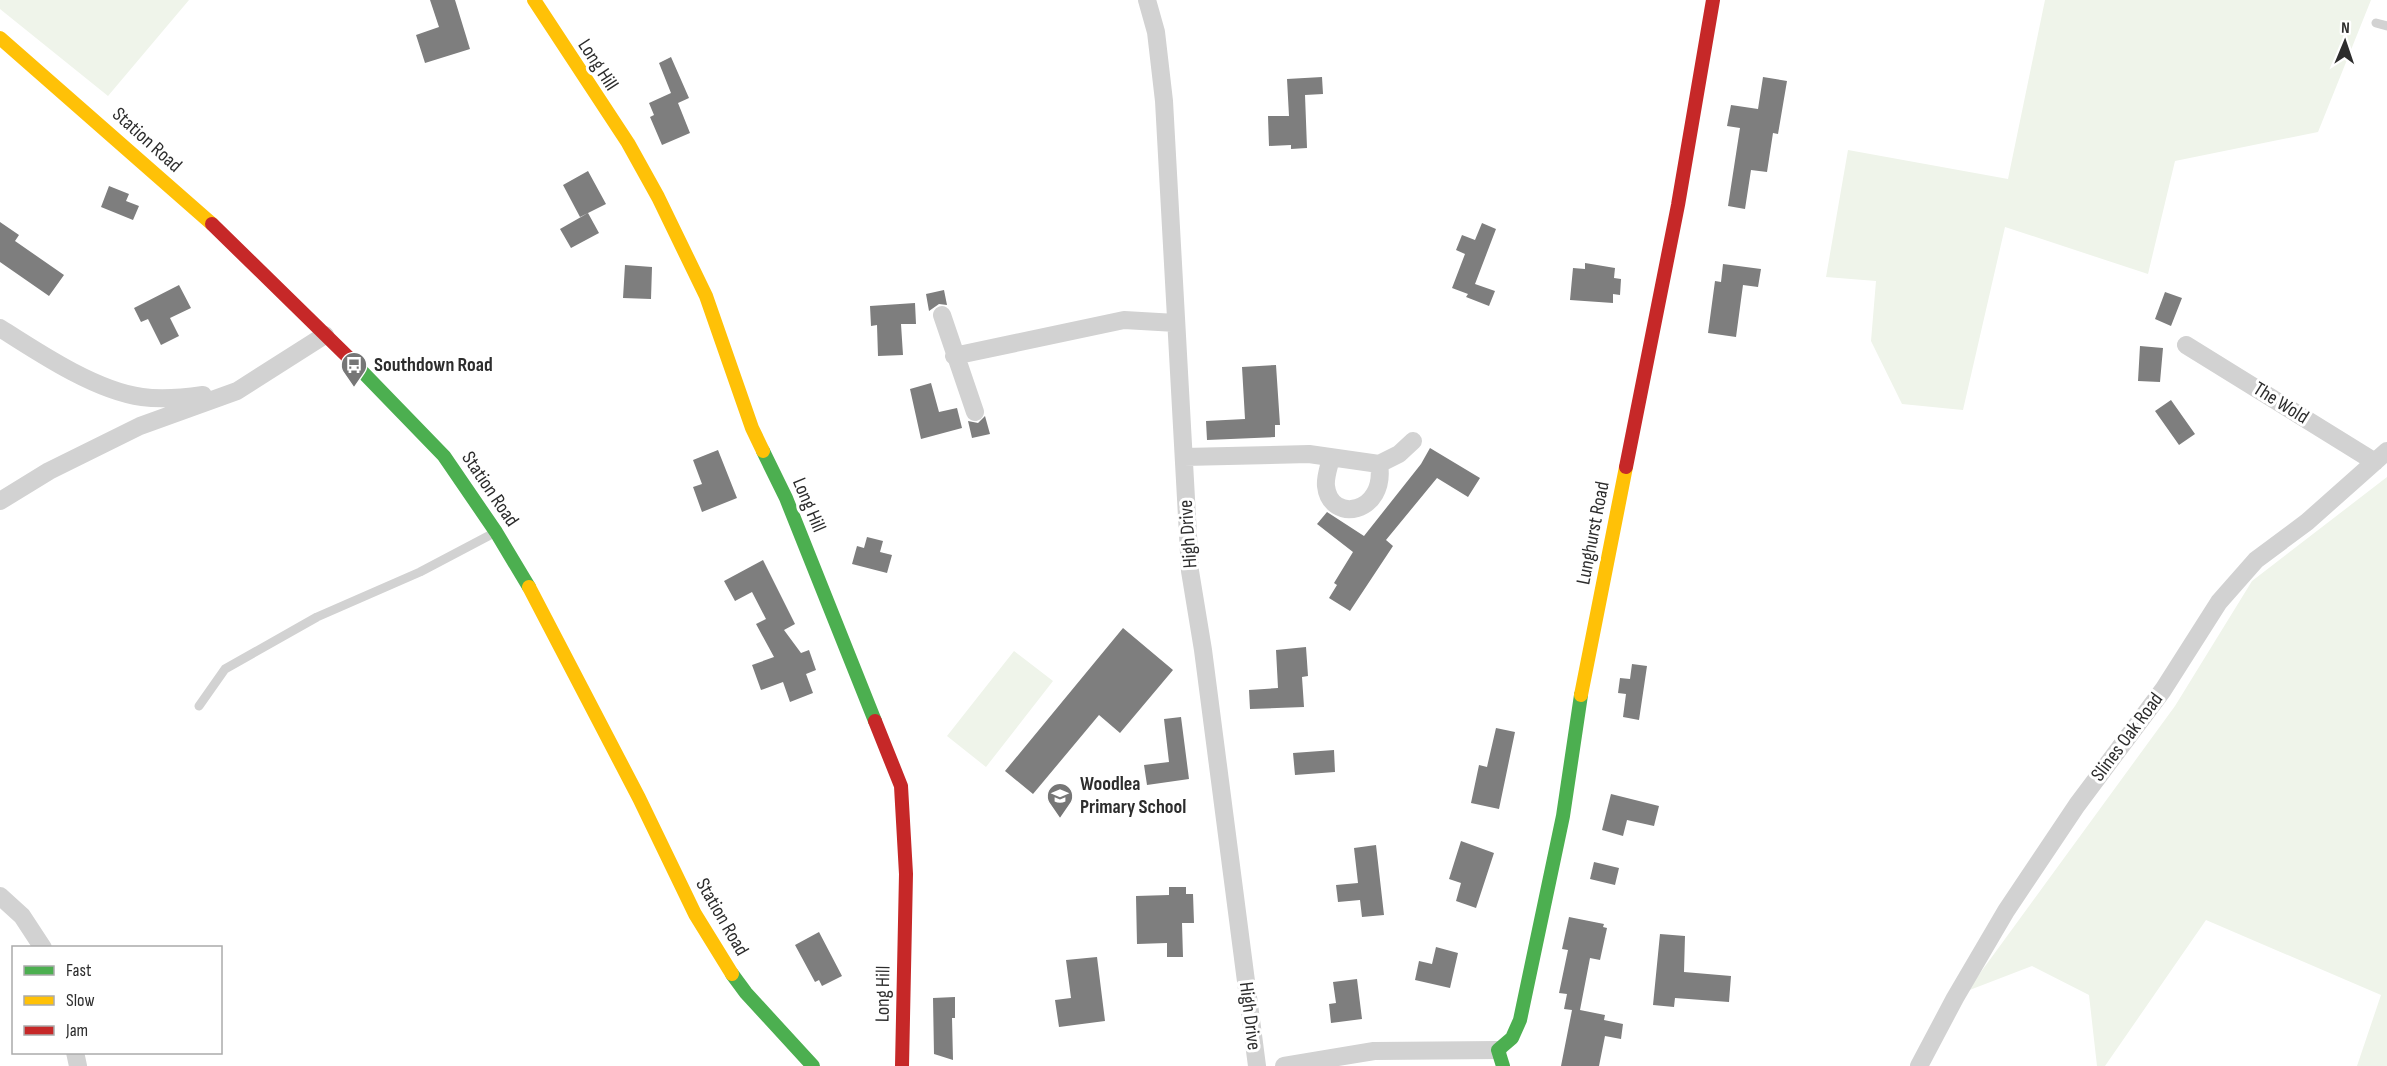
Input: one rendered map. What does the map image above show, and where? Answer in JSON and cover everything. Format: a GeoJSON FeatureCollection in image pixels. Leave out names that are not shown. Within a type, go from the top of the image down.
{"type":"FeatureCollection","features":[{"type":"Feature","properties":{"kind":"street","name":"Long Hill"},"geometry":{"type":"LineString","coordinates":[[534,0],[590,89],[628,143],[658,197],[706,296],[752,428],[786,498],[901,786],[906,874],[902,1066]]}},
{"type":"Feature","properties":{"kind":"street","name":"High Drive"},"geometry":{"type":"LineString","coordinates":[[1147,0],[1156,32],[1164,101],[1190,571],[1203,650],[1257,1066]]}},
{"type":"Feature","properties":{"kind":"street","name":"Lunghurst Road"},"geometry":{"type":"LineString","coordinates":[[1501,1058],[1520,1020],[1546,899],[1575,753],[1581,692],[1676,216],[1713,0]]}},
{"type":"Feature","properties":{"kind":"street","name":"Station Road"},"geometry":{"type":"LineString","coordinates":[[0,38],[202,215],[325,334],[444,456],[496,532],[535,598],[640,801],[695,914],[719,956],[746,993],[813,1066]]}},
{"type":"Feature","properties":{"kind":"street"},"geometry":{"type":"LineString","coordinates":[[942,315],[954,356],[975,412]]}},
{"type":"Feature","properties":{"kind":"street"},"geometry":{"type":"LineString","coordinates":[[954,356],[1124,320],[1176,323]]}},
{"type":"Feature","properties":{"kind":"street"},"geometry":{"type":"LineString","coordinates":[[0,328],[71,371],[140,397],[171,399],[237,391]]}},
{"type":"Feature","properties":{"kind":"street"},"geometry":{"type":"LineString","coordinates":[[0,501],[49,471],[140,426],[237,391],[325,334]]}},
{"type":"Feature","properties":{"kind":"street","name":"The Wold"},"geometry":{"type":"LineString","coordinates":[[2186,345],[2381,456]]}},
{"type":"Feature","properties":{"kind":"street"},"geometry":{"type":"LineString","coordinates":[[1184,457],[1309,454],[1379,464],[1399,454],[1413,441]]}},
{"type":"Feature","properties":{"kind":"street","name":"Slines Oak Road"},"geometry":{"type":"LineString","coordinates":[[1919,1066],[2006,911],[2077,805],[2163,690],[2219,602],[2256,560],[2307,522],[2381,456]]}},
{"type":"Feature","properties":{"kind":"street"},"geometry":{"type":"LineString","coordinates":[[1331,458],[1326,485],[1328,495],[1334,502],[1347,509],[1365,506],[1372,500],[1381,477],[1379,464]]}},
{"type":"Feature","properties":{"kind":"street"},"geometry":{"type":"LineString","coordinates":[[0,896],[22,916],[42,946]]}},
{"type":"Feature","properties":{"kind":"street"},"geometry":{"type":"LineString","coordinates":[[1284,1066],[1374,1051],[1501,1058]]}},
{"type":"Feature","properties":{"kind":"lane"},"geometry":{"type":"LineString","coordinates":[[2376,23],[2387,26]]}},
{"type":"Feature","properties":{"kind":"lane"},"geometry":{"type":"LineString","coordinates":[[198,706],[225,669],[316,617],[420,572],[496,532]]}},
{"type":"Feature","properties":{"kind":"shaded area"},"geometry":{"type":"Polygon","coordinates":[[[0,0],[189,0],[108,96],[0,9],[0,0]]]}},
{"type":"Feature","properties":{"kind":"shaded area"},"geometry":{"type":"Polygon","coordinates":[[[2045,0],[2371,0],[2318,132],[2175,161],[2148,274],[2005,227],[1963,410],[1902,404],[1871,341],[1876,281],[1826,277],[1848,150],[2008,179],[2045,0]]]}},
{"type":"Feature","properties":{"kind":"shaded area"},"geometry":{"type":"Polygon","coordinates":[[[2387,477],[2387,1066],[2357,1066],[2381,995],[2206,920],[2105,1066],[2097,1066],[2089,995],[2032,966],[1967,991],[2175,706],[2252,581],[2387,477]]]}},
{"type":"Feature","properties":{"kind":"shaded area"},"geometry":{"type":"Polygon","coordinates":[[[1014,651],[1053,681],[986,767],[947,736],[1014,651]]]}},
{"type":"Feature","properties":{"kind":"building"},"geometry":{"type":"Polygon","coordinates":[[[430,0],[455,0],[470,49],[425,63],[416,35],[439,27],[430,0]]]}},
{"type":"Feature","properties":{"kind":"building"},"geometry":{"type":"Polygon","coordinates":[[[671,57],[689,98],[678,103],[690,133],[662,145],[650,117],[654,115],[649,103],[671,93],[659,63],[671,57]]]}},
{"type":"Feature","properties":{"kind":"building"},"geometry":{"type":"Polygon","coordinates":[[[1322,77],[1323,94],[1305,95],[1307,148],[1291,149],[1291,145],[1269,146],[1268,116],[1289,116],[1287,79],[1322,77]]]}},
{"type":"Feature","properties":{"kind":"building"},"geometry":{"type":"Polygon","coordinates":[[[1763,77],[1787,81],[1778,134],[1773,133],[1767,172],[1751,170],[1745,209],[1728,206],[1740,128],[1727,126],[1731,105],[1758,109],[1763,77]]]}},
{"type":"Feature","properties":{"kind":"building"},"geometry":{"type":"Polygon","coordinates":[[[588,171],[606,204],[580,217],[563,185],[588,171]]]}},
{"type":"Feature","properties":{"kind":"building"},"geometry":{"type":"Polygon","coordinates":[[[109,186],[129,194],[126,201],[139,206],[133,220],[101,207],[109,186]]]}},
{"type":"Feature","properties":{"kind":"building"},"geometry":{"type":"Polygon","coordinates":[[[588,213],[599,233],[571,248],[560,229],[588,213]]]}},
{"type":"Feature","properties":{"kind":"building"},"geometry":{"type":"Polygon","coordinates":[[[0,222],[19,235],[15,241],[64,275],[49,296],[0,262],[0,222]]]}},
{"type":"Feature","properties":{"kind":"building"},"geometry":{"type":"Polygon","coordinates":[[[1482,223],[1496,229],[1475,284],[1495,291],[1489,306],[1466,297],[1468,294],[1452,288],[1465,254],[1456,250],[1462,235],[1475,240],[1482,223]]]}},
{"type":"Feature","properties":{"kind":"building"},"geometry":{"type":"Polygon","coordinates":[[[1585,263],[1615,268],[1614,278],[1621,279],[1620,295],[1613,294],[1613,303],[1570,300],[1573,268],[1585,269],[1585,263]]]}},
{"type":"Feature","properties":{"kind":"building"},"geometry":{"type":"Polygon","coordinates":[[[1723,264],[1761,269],[1758,287],[1743,285],[1736,337],[1708,333],[1715,281],[1721,282],[1723,264]]]}},
{"type":"Feature","properties":{"kind":"building"},"geometry":{"type":"Polygon","coordinates":[[[625,265],[652,267],[651,299],[623,298],[625,265]]]}},
{"type":"Feature","properties":{"kind":"building"},"geometry":{"type":"Polygon","coordinates":[[[179,285],[191,308],[170,318],[179,336],[161,345],[148,319],[141,322],[134,308],[179,285]]]}},
{"type":"Feature","properties":{"kind":"building"},"geometry":{"type":"Polygon","coordinates":[[[944,290],[947,305],[939,304],[929,311],[926,294],[944,290]]]}},
{"type":"Feature","properties":{"kind":"building"},"geometry":{"type":"Polygon","coordinates":[[[2165,292],[2182,298],[2171,326],[2155,319],[2165,292]]]}},
{"type":"Feature","properties":{"kind":"building"},"geometry":{"type":"Polygon","coordinates":[[[915,303],[916,324],[901,324],[903,355],[878,356],[877,325],[871,326],[870,306],[915,303]]]}},
{"type":"Feature","properties":{"kind":"building"},"geometry":{"type":"Polygon","coordinates":[[[2140,346],[2163,348],[2160,382],[2138,381],[2140,346]]]}},
{"type":"Feature","properties":{"kind":"building"},"geometry":{"type":"Polygon","coordinates":[[[1276,365],[1280,425],[1275,425],[1275,437],[1207,440],[1206,421],[1245,419],[1242,367],[1276,365]]]}},
{"type":"Feature","properties":{"kind":"building"},"geometry":{"type":"Polygon","coordinates":[[[931,383],[939,412],[957,408],[962,428],[921,439],[910,389],[931,383]]]}},
{"type":"Feature","properties":{"kind":"building"},"geometry":{"type":"Polygon","coordinates":[[[2171,400],[2195,434],[2179,445],[2155,411],[2171,400]]]}},
{"type":"Feature","properties":{"kind":"building"},"geometry":{"type":"Polygon","coordinates":[[[985,416],[990,434],[972,438],[968,421],[978,423],[985,416]]]}},
{"type":"Feature","properties":{"kind":"building"},"geometry":{"type":"Polygon","coordinates":[[[1430,448],[1480,478],[1468,497],[1437,478],[1386,540],[1393,546],[1350,611],[1329,598],[1337,585],[1334,583],[1353,552],[1317,524],[1327,512],[1364,536],[1421,464],[1430,448]]]}},
{"type":"Feature","properties":{"kind":"building"},"geometry":{"type":"Polygon","coordinates":[[[718,450],[737,498],[702,512],[693,487],[702,484],[693,460],[718,450]]]}},
{"type":"Feature","properties":{"kind":"building"},"geometry":{"type":"Polygon","coordinates":[[[867,537],[883,541],[880,552],[892,555],[887,573],[852,564],[857,546],[864,548],[867,537]]]}},
{"type":"Feature","properties":{"kind":"building"},"geometry":{"type":"Polygon","coordinates":[[[763,560],[795,624],[784,630],[801,653],[809,650],[816,670],[806,674],[813,693],[790,702],[783,682],[761,690],[752,665],[774,657],[756,624],[766,619],[752,592],[735,601],[724,581],[763,560]]]}},
{"type":"Feature","properties":{"kind":"building"},"geometry":{"type":"Polygon","coordinates":[[[1123,628],[1173,670],[1120,733],[1099,715],[1033,794],[1005,771],[1123,628]]]}},
{"type":"Feature","properties":{"kind":"building"},"geometry":{"type":"Polygon","coordinates":[[[1306,647],[1308,676],[1302,677],[1304,707],[1250,709],[1249,690],[1278,688],[1276,650],[1306,647]]]}},
{"type":"Feature","properties":{"kind":"building"},"geometry":{"type":"Polygon","coordinates":[[[1632,664],[1647,666],[1639,720],[1623,717],[1626,694],[1618,693],[1620,678],[1630,679],[1632,664]]]}},
{"type":"Feature","properties":{"kind":"building"},"geometry":{"type":"Polygon","coordinates":[[[1181,717],[1189,779],[1147,785],[1144,765],[1169,762],[1164,719],[1181,717]]]}},
{"type":"Feature","properties":{"kind":"building"},"geometry":{"type":"Polygon","coordinates":[[[1496,728],[1515,732],[1499,809],[1471,803],[1479,765],[1487,767],[1496,728]]]}},
{"type":"Feature","properties":{"kind":"building"},"geometry":{"type":"Polygon","coordinates":[[[1334,750],[1335,772],[1295,775],[1293,753],[1334,750]]]}},
{"type":"Feature","properties":{"kind":"building"},"geometry":{"type":"Polygon","coordinates":[[[1611,794],[1659,806],[1654,826],[1627,820],[1623,836],[1602,830],[1611,794]]]}},
{"type":"Feature","properties":{"kind":"building"},"geometry":{"type":"Polygon","coordinates":[[[1461,841],[1494,853],[1476,908],[1456,901],[1461,883],[1449,879],[1461,841]]]}},
{"type":"Feature","properties":{"kind":"building"},"geometry":{"type":"Polygon","coordinates":[[[1376,845],[1384,915],[1362,917],[1360,900],[1338,902],[1336,885],[1358,883],[1354,848],[1376,845]]]}},
{"type":"Feature","properties":{"kind":"building"},"geometry":{"type":"Polygon","coordinates":[[[1594,862],[1619,868],[1615,885],[1590,879],[1594,862]]]}},
{"type":"Feature","properties":{"kind":"building"},"geometry":{"type":"Polygon","coordinates":[[[1169,887],[1186,887],[1186,894],[1193,894],[1194,923],[1182,923],[1183,957],[1167,957],[1167,943],[1137,944],[1136,896],[1169,895],[1169,887]]]}},
{"type":"Feature","properties":{"kind":"building"},"geometry":{"type":"Polygon","coordinates":[[[1569,917],[1604,924],[1603,927],[1607,928],[1600,960],[1590,958],[1580,1010],[1605,1015],[1604,1020],[1623,1024],[1621,1039],[1605,1036],[1599,1066],[1561,1066],[1572,1010],[1564,1009],[1567,994],[1559,993],[1568,950],[1562,949],[1569,917]]]}},
{"type":"Feature","properties":{"kind":"building"},"geometry":{"type":"Polygon","coordinates":[[[819,932],[842,976],[822,986],[819,980],[815,982],[795,945],[819,932]]]}},
{"type":"Feature","properties":{"kind":"building"},"geometry":{"type":"Polygon","coordinates":[[[1660,934],[1685,936],[1684,972],[1731,976],[1729,1002],[1675,998],[1674,1007],[1653,1005],[1660,934]]]}},
{"type":"Feature","properties":{"kind":"building"},"geometry":{"type":"Polygon","coordinates":[[[1436,947],[1458,953],[1450,988],[1415,980],[1419,961],[1432,964],[1436,947]]]}},
{"type":"Feature","properties":{"kind":"building"},"geometry":{"type":"Polygon","coordinates":[[[1097,957],[1105,1021],[1059,1027],[1055,1000],[1071,998],[1066,960],[1097,957]]]}},
{"type":"Feature","properties":{"kind":"building"},"geometry":{"type":"Polygon","coordinates":[[[1357,979],[1362,1019],[1331,1023],[1329,1004],[1336,1003],[1333,982],[1357,979]]]}},
{"type":"Feature","properties":{"kind":"building"},"geometry":{"type":"Polygon","coordinates":[[[955,997],[955,1018],[952,1018],[953,1060],[934,1054],[933,998],[955,997]]]}},
{"type":"Feature","properties":{"kind":"traffic: fast"},"geometry":{"type":"LineString","coordinates":[[349,358],[444,456],[496,532],[529,587]]}},
{"type":"Feature","properties":{"kind":"traffic: fast"},"geometry":{"type":"LineString","coordinates":[[763,451],[786,498],[875,721]]}},
{"type":"Feature","properties":{"kind":"traffic: fast"},"geometry":{"type":"LineString","coordinates":[[1503,1066],[1498,1050],[1512,1038],[1520,1020],[1563,816],[1581,695]]}},
{"type":"Feature","properties":{"kind":"traffic: fast"},"geometry":{"type":"LineString","coordinates":[[732,974],[746,993],[813,1066]]}},
{"type":"Feature","properties":{"kind":"traffic: slow"},"geometry":{"type":"LineString","coordinates":[[534,0],[628,143],[658,197],[706,296],[752,428],[763,451]]}},
{"type":"Feature","properties":{"kind":"traffic: slow"},"geometry":{"type":"LineString","coordinates":[[0,38],[212,224]]}},
{"type":"Feature","properties":{"kind":"traffic: slow"},"geometry":{"type":"LineString","coordinates":[[1581,695],[1626,467]]}},
{"type":"Feature","properties":{"kind":"traffic: slow"},"geometry":{"type":"LineString","coordinates":[[529,587],[639,798],[695,914],[732,974]]}},
{"type":"Feature","properties":{"kind":"traffic: jam"},"geometry":{"type":"LineString","coordinates":[[1626,467],[1678,205],[1713,0]]}},
{"type":"Feature","properties":{"kind":"traffic: jam"},"geometry":{"type":"LineString","coordinates":[[212,224],[349,358]]}},
{"type":"Feature","properties":{"kind":"traffic: jam"},"geometry":{"type":"LineString","coordinates":[[875,721],[901,786],[906,874],[902,1066]]}},
{"type":"Feature","properties":{"kind":"place","name":"Southdown Road"},"geometry":{"type":"Point","coordinates":[354,388]}},
{"type":"Feature","properties":{"kind":"place","name":"Woodlea Primary School"},"geometry":{"type":"Point","coordinates":[1060,819]}}]}
